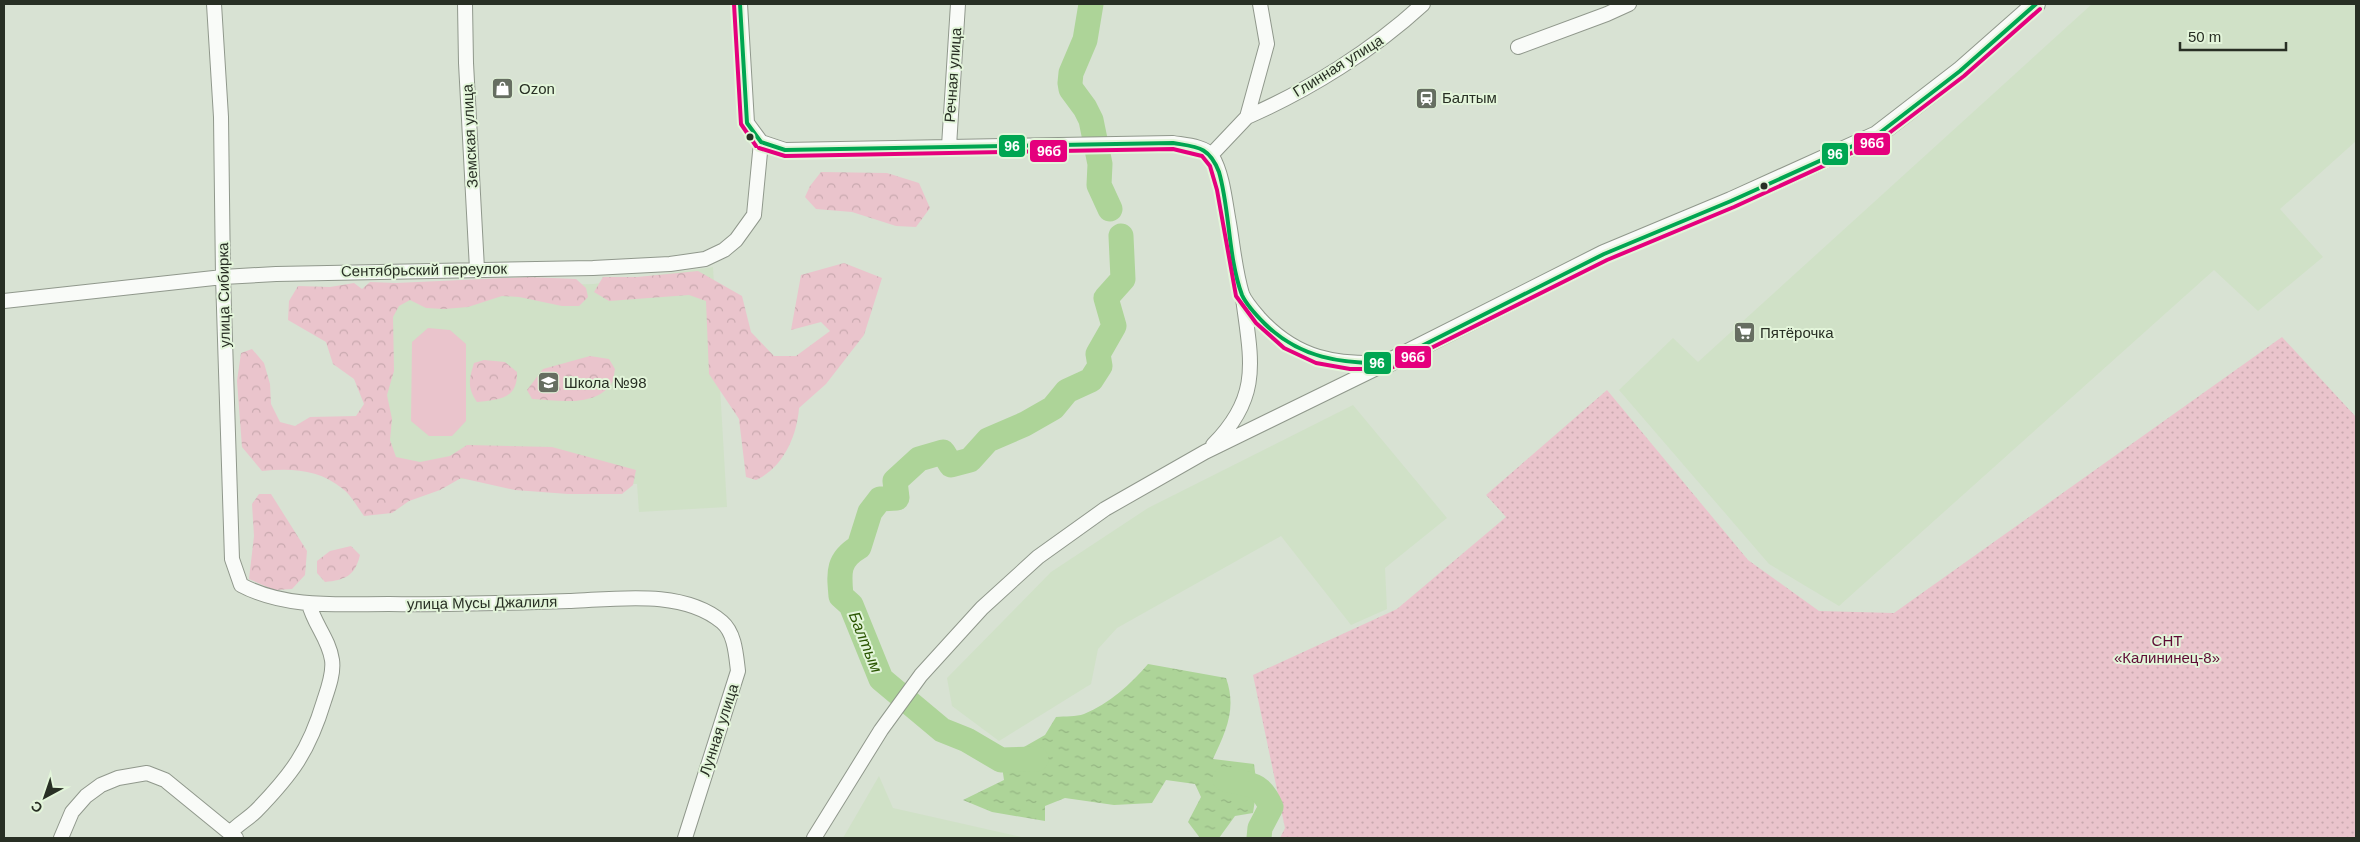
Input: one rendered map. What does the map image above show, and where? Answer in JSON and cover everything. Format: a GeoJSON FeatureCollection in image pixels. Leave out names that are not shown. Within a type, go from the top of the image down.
{"type":"FeatureCollection","features":[{"type":"Feature","properties":{"kind":"main road"},"geometry":{"type":"LineString","coordinates":[[1388,363],[1604,254],[1731,201],[1877,135],[1960,71],[2036,4]]}},
{"type":"Feature","properties":{"kind":"street","name":"улица Сибирка"},"geometry":{"type":"LineString","coordinates":[[214,4],[221,117],[223,277],[232,559],[241,585]]}},
{"type":"Feature","properties":{"kind":"street","name":"Земская улица"},"geometry":{"type":"LineString","coordinates":[[465,4],[466,63],[477,269]]}},
{"type":"Feature","properties":{"kind":"street"},"geometry":{"type":"LineString","coordinates":[[740,4],[747,123],[761,142],[785,150],[1074,143],[1173,143],[1202,150],[1211,155],[1220,178],[1243,296],[1252,362],[1249,384],[1243,404],[1229,429],[1205,452]]}},
{"type":"Feature","properties":{"kind":"street","name":"Речная улица"},"geometry":{"type":"LineString","coordinates":[[949,146],[958,4]]}},
{"type":"Feature","properties":{"kind":"street"},"geometry":{"type":"LineString","coordinates":[[1211,155],[1247,117],[1267,44],[1260,4]]}},
{"type":"Feature","properties":{"kind":"street","name":"Глинная улица"},"geometry":{"type":"LineString","coordinates":[[1247,117],[1278,104],[1370,47],[1423,4]]}},
{"type":"Feature","properties":{"kind":"street"},"geometry":{"type":"LineString","coordinates":[[1518,47],[1629,4]]}},
{"type":"Feature","properties":{"kind":"street","name":"Сентябрьский переулок"},"geometry":{"type":"LineString","coordinates":[[4,301],[223,277],[477,269],[592,268],[670,264],[705,259],[724,250],[736,240],[754,215],[761,142]]}},
{"type":"Feature","properties":{"kind":"street"},"geometry":{"type":"LineString","coordinates":[[1243,296],[1268,328],[1285,341],[1306,352],[1329,360],[1353,364],[1388,363]]}},
{"type":"Feature","properties":{"kind":"street"},"geometry":{"type":"LineString","coordinates":[[814,838],[881,730],[921,675],[982,608],[1038,557],[1105,509],[1205,452],[1388,363]]}},
{"type":"Feature","properties":{"kind":"street","name":"улица Мусы Джалиля"},"geometry":{"type":"LineString","coordinates":[[241,585],[258,594],[309,604],[507,604],[642,597],[698,609],[722,622]]}},
{"type":"Feature","properties":{"kind":"street"},"geometry":{"type":"LineString","coordinates":[[61,838],[72,812],[86,796],[101,785],[118,778],[147,773],[166,780],[233,836],[295,768],[309,745],[320,714],[329,685],[333,662],[329,644],[312,617],[309,604]]}},
{"type":"Feature","properties":{"kind":"street","name":"Лунная улица"},"geometry":{"type":"LineString","coordinates":[[684,838],[738,671],[736,651],[730,634],[722,622]]}},
{"type":"Feature","properties":{"kind":"shaded area"},"geometry":{"type":"Polygon","coordinates":[[[2092,4],[2356,4],[2356,141],[2280,209],[2323,257],[2258,311],[2214,270],[1839,606],[1769,564],[1619,390],[1673,338],[1698,362],[2092,4]]]}},
{"type":"Feature","properties":{"kind":"shaded area","name":"Школа №98"},"geometry":{"type":"Polygon","coordinates":[[[713,267],[727,507],[639,512],[637,484],[380,477],[373,289],[594,284],[713,267]]]}},
{"type":"Feature","properties":{"kind":"shaded area"},"geometry":{"type":"Polygon","coordinates":[[[1353,405],[1447,518],[1385,568],[1387,609],[1351,625],[1281,536],[1117,628],[1098,649],[1091,684],[999,741],[952,706],[947,678],[1051,572],[1148,508],[1353,405]]]}},
{"type":"Feature","properties":{"kind":"shaded area"},"geometry":{"type":"Polygon","coordinates":[[[879,776],[893,808],[1026,838],[843,838],[879,776]]]}},
{"type":"Feature","properties":{"kind":"green space"},"geometry":{"type":"Polygon","coordinates":[[[821,172],[887,173],[919,183],[930,208],[916,227],[896,226],[852,212],[816,209],[805,197],[810,186],[821,172]]]}},
{"type":"Feature","properties":{"kind":"green space"},"geometry":{"type":"Polygon","coordinates":[[[844,263],[882,278],[864,335],[826,384],[799,408],[792,440],[787,450],[774,468],[756,480],[746,477],[739,419],[709,374],[706,301],[689,295],[609,301],[594,292],[603,277],[637,277],[698,271],[742,296],[751,332],[774,356],[796,356],[830,331],[821,322],[791,330],[801,275],[844,263]]]}},
{"type":"Feature","properties":{"kind":"green space"},"geometry":{"type":"Polygon","coordinates":[[[528,277],[576,279],[586,288],[588,297],[579,306],[562,306],[519,297],[502,296],[468,307],[426,308],[410,300],[399,306],[393,317],[394,371],[387,395],[392,419],[390,440],[396,457],[420,462],[450,456],[467,445],[552,447],[636,470],[633,485],[622,494],[568,494],[515,490],[461,478],[440,490],[409,501],[392,513],[364,516],[349,495],[334,482],[304,471],[262,471],[242,447],[237,381],[241,353],[252,349],[264,363],[270,384],[271,404],[280,422],[295,426],[310,417],[356,416],[364,404],[354,379],[333,364],[326,342],[288,320],[289,301],[298,286],[330,287],[354,283],[362,289],[370,282],[396,283],[528,277]]]}},
{"type":"Feature","properties":{"kind":"green space"},"geometry":{"type":"Polygon","coordinates":[[[428,328],[450,330],[466,344],[466,421],[452,436],[429,436],[411,421],[412,342],[428,328]]]}},
{"type":"Feature","properties":{"kind":"green space","name":"СНТ «Калининец-8»"},"geometry":{"type":"Polygon","coordinates":[[[2282,337],[2356,417],[2356,838],[1280,838],[1285,828],[1253,675],[1397,609],[1506,517],[1486,495],[1607,390],[1748,560],[1819,611],[1894,613],[2282,337]]]}},
{"type":"Feature","properties":{"kind":"green space"},"geometry":{"type":"Polygon","coordinates":[[[590,356],[609,359],[615,369],[612,383],[604,392],[585,400],[532,399],[527,390],[543,369],[590,356]]]}},
{"type":"Feature","properties":{"kind":"green space"},"geometry":{"type":"Polygon","coordinates":[[[484,360],[505,362],[517,372],[514,388],[511,393],[500,399],[477,402],[470,388],[470,379],[474,363],[484,360]]]}},
{"type":"Feature","properties":{"kind":"green space"},"geometry":{"type":"Polygon","coordinates":[[[259,494],[271,494],[307,551],[305,575],[292,589],[274,590],[249,579],[254,536],[252,504],[259,494]]]}},
{"type":"Feature","properties":{"kind":"green space"},"geometry":{"type":"Polygon","coordinates":[[[351,546],[360,555],[355,568],[344,578],[325,582],[317,573],[317,561],[330,551],[351,546]]]}},
{"type":"Feature","properties":{"kind":"water"},"geometry":{"type":"Polygon","coordinates":[[[1148,664],[1226,678],[1229,689],[1230,710],[1226,729],[1213,759],[1254,764],[1257,787],[1253,813],[1235,816],[1219,838],[1200,838],[1188,822],[1201,797],[1195,784],[1166,780],[1152,803],[1114,805],[1065,798],[1045,806],[1045,821],[992,812],[963,800],[1004,780],[1001,760],[1045,735],[1056,717],[1081,715],[1102,705],[1127,686],[1148,664]]]}},
{"type":"Feature","properties":{"kind":"waterway","name":"Балтым"},"geometry":{"type":"LineString","coordinates":[[1091,4],[1085,40],[1071,73],[1070,83],[1071,89],[1091,120],[1100,164],[1099,185],[1110,209]]}},
{"type":"Feature","properties":{"kind":"waterway","name":"Балтым"},"geometry":{"type":"LineString","coordinates":[[1036,759],[1001,760],[967,740],[942,730],[881,679],[851,605],[841,596],[840,574],[843,562],[859,547],[870,512],[880,499],[897,498],[895,481],[919,459],[943,452],[951,465],[970,460],[988,440],[1025,424],[1053,408],[1067,391],[1091,380],[1100,366],[1098,354],[1114,326],[1106,298],[1123,279],[1121,236]]}},
{"type":"Feature","properties":{"kind":"waterway","name":"Балтым"},"geometry":{"type":"LineString","coordinates":[[1225,779],[1253,786],[1263,793],[1267,799],[1271,807],[1260,828],[1259,838]]}},
{"type":"Feature","properties":{"kind":"transit line","name":"96б"},"geometry":{"type":"LineString","coordinates":[[734,4],[741,124],[756,146]]}},
{"type":"Feature","properties":{"kind":"transit line","name":"96"},"geometry":{"type":"LineString","coordinates":[[740,4],[747,123],[761,142]]}},
{"type":"Feature","properties":{"kind":"transit line","name":"96"},"geometry":{"type":"LineString","coordinates":[[761,142],[785,150],[1173,143],[1201,149],[1211,157],[1219,172],[1223,187],[1237,281],[1249,307],[1278,335],[1292,345],[1307,352],[1338,360],[1388,363],[1604,254],[1731,201],[1877,135],[1960,71],[2036,4]]}},
{"type":"Feature","properties":{"kind":"transit line","name":"96б"},"geometry":{"type":"LineString","coordinates":[[759,148],[785,156],[1173,149],[1202,156],[1210,166],[1217,190],[1236,296],[1256,323],[1284,348],[1316,363],[1350,369],[1389,369],[1607,260],[1734,207],[1880,140],[1964,76],[2040,9]]}},
{"type":"Feature","properties":{"kind":"place","name":"Ozon"},"geometry":{"type":"Point","coordinates":[503,89]}},
{"type":"Feature","properties":{"kind":"place","name":"Балтым"},"geometry":{"type":"Point","coordinates":[1426,98]}},
{"type":"Feature","properties":{"kind":"place","name":"Пятёрочка"},"geometry":{"type":"Point","coordinates":[1744,333]}},
{"type":"Feature","properties":{"kind":"place","name":"Школа №98"},"geometry":{"type":"Point","coordinates":[548,383]}}]}
